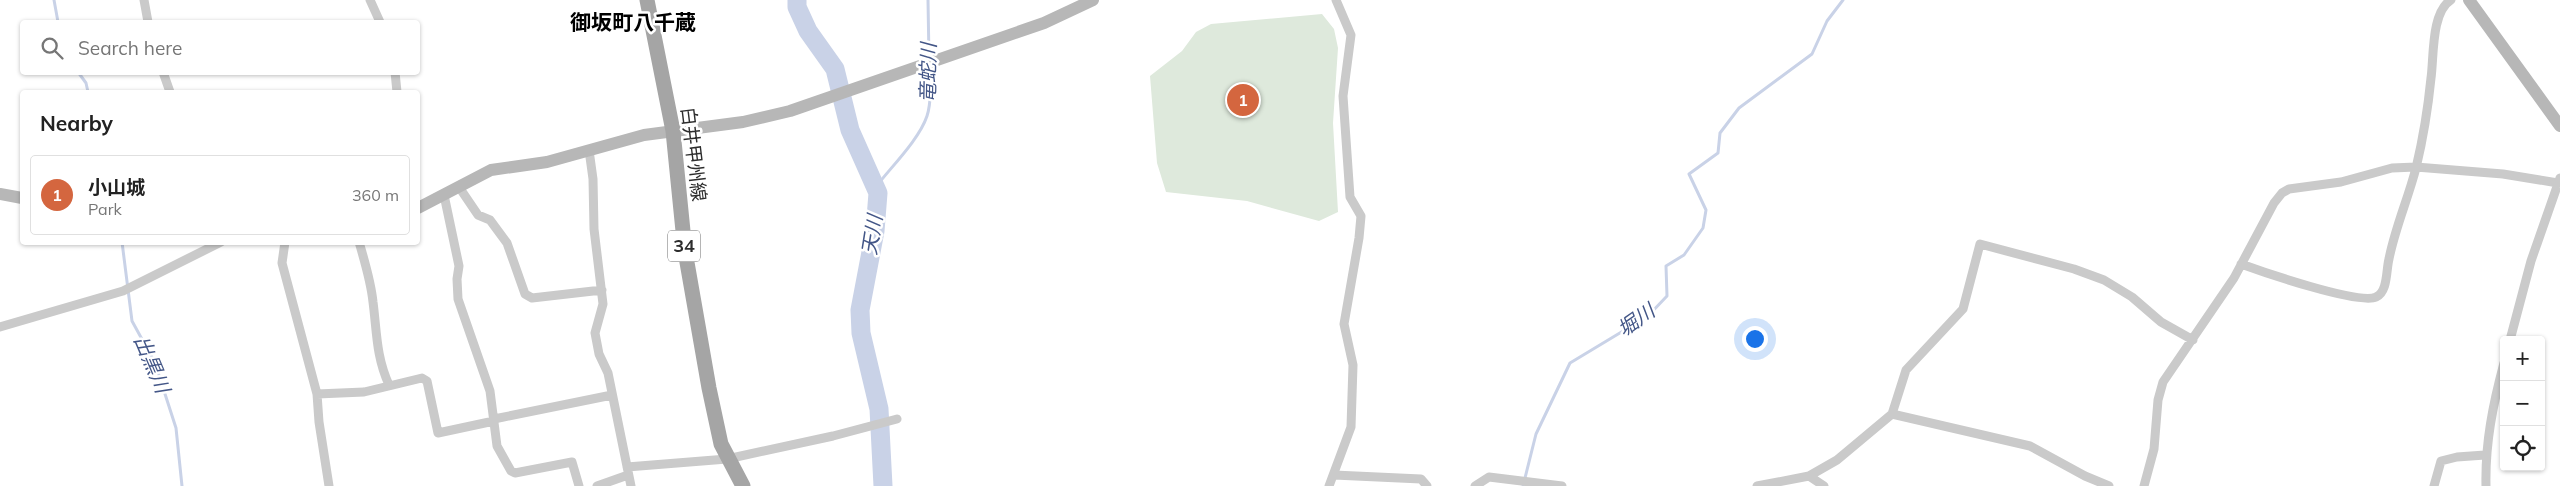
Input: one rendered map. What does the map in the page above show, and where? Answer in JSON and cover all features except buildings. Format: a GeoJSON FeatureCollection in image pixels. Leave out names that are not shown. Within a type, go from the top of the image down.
{"type":"FeatureCollection","features":[{"type":"Feature","properties":{"kind":"main road","name":"白井甲州線"},"geometry":{"type":"LineString","coordinates":[[647,0],[673,131],[685,251],[709,388],[721,444],[727,459],[743,486]]}},
{"type":"Feature","properties":{"kind":"street"},"geometry":{"type":"LineString","coordinates":[[144,0],[148,20]]}},
{"type":"Feature","properties":{"kind":"street"},"geometry":{"type":"LineString","coordinates":[[370,0],[379,20]]}},
{"type":"Feature","properties":{"kind":"street"},"geometry":{"type":"LineString","coordinates":[[420,207],[491,170],[547,162],[644,135],[743,122],[790,111],[1044,24],[1093,0]]}},
{"type":"Feature","properties":{"kind":"street"},"geometry":{"type":"LineString","coordinates":[[1329,486],[1351,427],[1353,365],[1344,324],[1361,216],[1350,197],[1343,96],[1351,36],[1336,0]]}},
{"type":"Feature","properties":{"kind":"street"},"geometry":{"type":"LineString","coordinates":[[2241,264],[2280,278],[2371,298],[2379,296],[2384,290],[2389,258],[2416,167],[2431,79],[2435,28],[2445,4],[2451,0]]}},
{"type":"Feature","properties":{"kind":"street"},"geometry":{"type":"LineString","coordinates":[[2468,0],[2560,126]]}},
{"type":"Feature","properties":{"kind":"street"},"geometry":{"type":"LineString","coordinates":[[164,75],[169,90]]}},
{"type":"Feature","properties":{"kind":"street"},"geometry":{"type":"LineString","coordinates":[[395,75],[397,90]]}},
{"type":"Feature","properties":{"kind":"street"},"geometry":{"type":"LineString","coordinates":[[589,150],[593,179],[594,229],[604,304],[595,333],[599,354],[608,373],[631,486]]}},
{"type":"Feature","properties":{"kind":"street"},"geometry":{"type":"LineString","coordinates":[[2144,486],[2154,449],[2158,400],[2163,382],[2193,340],[2241,264],[2282,193],[2289,189],[2341,182],[2392,168],[2416,167],[2503,174],[2559,181],[2531,261],[2511,336]]}},
{"type":"Feature","properties":{"kind":"street"},"geometry":{"type":"LineString","coordinates":[[459,187],[478,215],[490,220],[507,243],[525,294],[532,298],[602,290]]}},
{"type":"Feature","properties":{"kind":"street"},"geometry":{"type":"LineString","coordinates":[[0,194],[20,198]]}},
{"type":"Feature","properties":{"kind":"street"},"geometry":{"type":"LineString","coordinates":[[444,195],[459,266],[456,278],[458,299],[490,391],[497,446],[511,471],[515,473],[572,462],[579,486]]}},
{"type":"Feature","properties":{"kind":"street"},"geometry":{"type":"LineString","coordinates":[[1761,486],[1809,476],[1838,460],[1892,414],[1906,370],[1963,309],[1980,244],[2074,269],[2104,280],[2132,297],[2161,322],[2193,340]]}},
{"type":"Feature","properties":{"kind":"street"},"geometry":{"type":"LineString","coordinates":[[0,327],[123,291],[215,245]]}},
{"type":"Feature","properties":{"kind":"street"},"geometry":{"type":"LineString","coordinates":[[284,245],[282,263],[317,394],[318,422],[329,486]]}},
{"type":"Feature","properties":{"kind":"street"},"geometry":{"type":"LineString","coordinates":[[360,245],[372,293],[377,350],[389,385]]}},
{"type":"Feature","properties":{"kind":"street"},"geometry":{"type":"LineString","coordinates":[[317,394],[364,392],[422,378],[427,381],[438,433],[612,395]]}},
{"type":"Feature","properties":{"kind":"street"},"geometry":{"type":"LineString","coordinates":[[2486,486],[2485,455],[2493,405],[2500,378]]}},
{"type":"Feature","properties":{"kind":"street"},"geometry":{"type":"LineString","coordinates":[[1892,414],[2030,446],[2085,476],[2109,486]]}},
{"type":"Feature","properties":{"kind":"street"},"geometry":{"type":"LineString","coordinates":[[597,486],[628,471],[727,459],[833,436],[897,418]]}},
{"type":"Feature","properties":{"kind":"street"},"geometry":{"type":"LineString","coordinates":[[2434,486],[2441,461],[2457,457],[2485,455]]}},
{"type":"Feature","properties":{"kind":"street"},"geometry":{"type":"LineString","coordinates":[[1334,474],[1421,479],[1427,486]]}},
{"type":"Feature","properties":{"kind":"street"},"geometry":{"type":"LineString","coordinates":[[1809,476],[1824,486]]}},
{"type":"Feature","properties":{"kind":"street"},"geometry":{"type":"LineString","coordinates":[[1475,486],[1489,477],[1562,486]]}},
{"type":"Feature","properties":{"kind":"shaded area"},"geometry":{"type":"Polygon","coordinates":[[[1322,14],[1334,29],[1338,48],[1333,123],[1338,212],[1319,221],[1247,201],[1166,192],[1157,163],[1150,76],[1182,51],[1196,32],[1211,24],[1322,14]]]}},
{"type":"Feature","properties":{"kind":"waterway","name":"出黒川"},"geometry":{"type":"LineString","coordinates":[[54,0],[58,20]]}},
{"type":"Feature","properties":{"kind":"waterway","name":"天川"},"geometry":{"type":"LineString","coordinates":[[797,0],[797,7],[808,31],[835,69],[850,130],[878,193],[875,231],[860,310],[861,333],[879,409],[883,486]]}},
{"type":"Feature","properties":{"kind":"waterway","name":"竜蛇川"},"geometry":{"type":"LineString","coordinates":[[928,0],[929,59]]}},
{"type":"Feature","properties":{"kind":"waterway","name":"堀川"},"geometry":{"type":"LineString","coordinates":[[1523,486],[1536,434],[1570,363],[1648,316],[1667,296],[1666,266],[1684,255],[1703,228],[1706,210],[1689,174],[1718,153],[1720,133],[1739,108],[1812,54],[1827,21],[1843,0]]}},
{"type":"Feature","properties":{"kind":"waterway","name":"竜蛇川"},"geometry":{"type":"LineString","coordinates":[[875,188],[918,135],[927,116],[930,104],[929,66]]}},
{"type":"Feature","properties":{"kind":"waterway","name":"出黒川"},"geometry":{"type":"LineString","coordinates":[[80,75],[86,83],[88,90]]}},
{"type":"Feature","properties":{"kind":"waterway","name":"出黒川"},"geometry":{"type":"LineString","coordinates":[[122,245],[132,321],[155,363],[176,428],[182,486]]}},
{"type":"Feature","properties":{"kind":"place","name":"小山城"},"geometry":{"type":"Point","coordinates":[1243,100]}},
{"type":"Feature","properties":{"kind":"district","name":"御坂町八千蔵"},"geometry":{"type":"Point","coordinates":[633,23]}}]}
